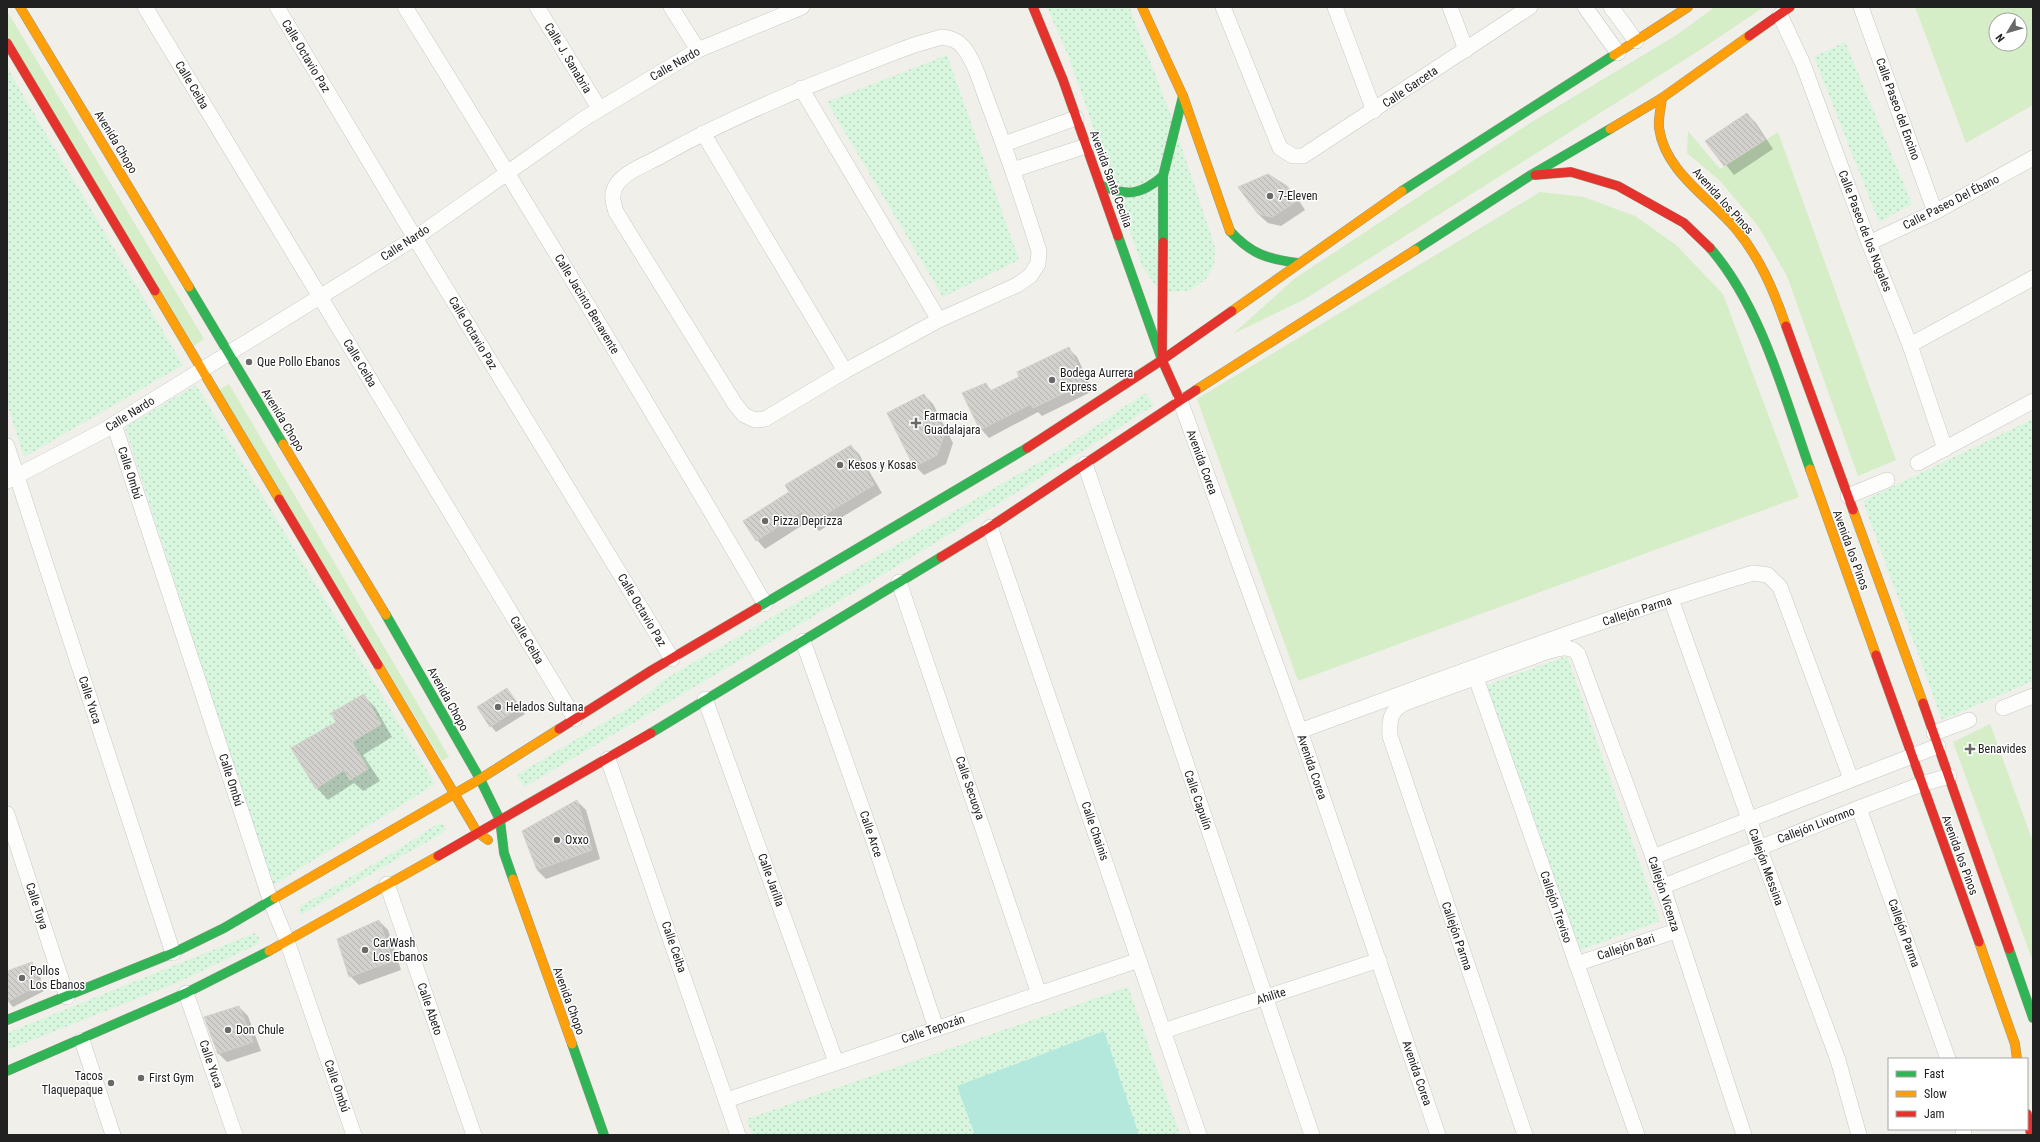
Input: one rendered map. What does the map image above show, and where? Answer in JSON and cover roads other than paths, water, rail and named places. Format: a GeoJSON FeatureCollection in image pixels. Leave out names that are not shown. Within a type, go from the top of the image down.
{"type":"FeatureCollection","features":[{"type":"Feature","properties":{"kind":"street","name":"Avenida Chopo"},"geometry":{"type":"LineString","coordinates":[[20,7],[419,670],[480,779],[500,820],[504,853],[604,1135]]}},
{"type":"Feature","properties":{"kind":"street","name":"Calle Ceiba"},"geometry":{"type":"LineString","coordinates":[[145,7],[574,718]]}},
{"type":"Feature","properties":{"kind":"street","name":"Calle Octavio Paz"},"geometry":{"type":"LineString","coordinates":[[277,7],[415,238],[672,658]]}},
{"type":"Feature","properties":{"kind":"street","name":"Calle Jacinto Benavente"},"geometry":{"type":"LineString","coordinates":[[406,7],[508,172],[697,487],[765,604]]}},
{"type":"Feature","properties":{"kind":"street","name":"Calle J. Sanabria"},"geometry":{"type":"LineString","coordinates":[[537,7],[599,108]]}},
{"type":"Feature","properties":{"kind":"street"},"geometry":{"type":"LineString","coordinates":[[671,7],[698,50]]}},
{"type":"Feature","properties":{"kind":"street","name":"Avenida Santa Cecilia"},"geometry":{"type":"LineString","coordinates":[[1033,7],[1063,80],[1162,360],[1180,400]]}},
{"type":"Feature","properties":{"kind":"street"},"geometry":{"type":"LineString","coordinates":[[1142,7],[1183,96],[1229,230],[1240,243],[1254,254],[1269,260],[1298,263]]}},
{"type":"Feature","properties":{"kind":"street","name":"Calle Garceta"},"geometry":{"type":"LineString","coordinates":[[1223,7],[1280,148],[1293,156],[1303,156],[1530,7]]}},
{"type":"Feature","properties":{"kind":"street"},"geometry":{"type":"LineString","coordinates":[[1336,7],[1374,110]]}},
{"type":"Feature","properties":{"kind":"street"},"geometry":{"type":"LineString","coordinates":[[1450,7],[1466,50]]}},
{"type":"Feature","properties":{"kind":"street"},"geometry":{"type":"LineString","coordinates":[[1585,7],[1618,53]]}},
{"type":"Feature","properties":{"kind":"street"},"geometry":{"type":"LineString","coordinates":[[1611,7],[1636,41]]}},
{"type":"Feature","properties":{"kind":"street"},"geometry":{"type":"LineString","coordinates":[[7,1020],[173,953],[271,902],[346,855],[480,779],[574,718],[672,658],[765,604],[1048,434],[1162,360],[1395,196],[1688,7]]}},
{"type":"Feature","properties":{"kind":"street","name":"Calle Paseo del Encino"},"geometry":{"type":"LineString","coordinates":[[1861,7],[1935,212]]}},
{"type":"Feature","properties":{"kind":"street","name":"Calle Nardo"},"geometry":{"type":"LineString","coordinates":[[12,478],[114,424],[415,238],[599,108],[698,50],[798,8]]}},
{"type":"Feature","properties":{"kind":"street"},"geometry":{"type":"LineString","coordinates":[[7,1071],[82,1040],[186,993],[252,961],[608,759],[990,526],[1180,400],[1531,175],[1662,98],[1785,11]]}},
{"type":"Feature","properties":{"kind":"street","name":"Calle Paseo de los Nogales"},"geometry":{"type":"LineString","coordinates":[[1785,11],[1869,243],[1910,346],[1945,449]]}},
{"type":"Feature","properties":{"kind":"street"},"geometry":{"type":"LineString","coordinates":[[934,38],[954,38],[969,55],[1004,144],[1039,250],[1038,264],[1030,276],[1017,285],[939,320],[846,371],[765,419],[755,420],[744,415],[735,404],[616,212],[612,197],[617,184],[628,174],[703,133],[750,110],[801,88],[934,38]]}},
{"type":"Feature","properties":{"kind":"street"},"geometry":{"type":"LineString","coordinates":[[7,43],[477,832],[504,853]]}},
{"type":"Feature","properties":{"kind":"street"},"geometry":{"type":"LineString","coordinates":[[801,88],[939,320]]}},
{"type":"Feature","properties":{"kind":"street"},"geometry":{"type":"LineString","coordinates":[[1162,360],[1163,176],[1183,96]]}},
{"type":"Feature","properties":{"kind":"street","name":"Avenida los Pinos"},"geometry":{"type":"LineString","coordinates":[[1662,98],[1659,128],[1665,150],[1684,177],[1759,261],[1772,289],[1936,739],[2033,1018]]}},
{"type":"Feature","properties":{"kind":"street"},"geometry":{"type":"LineString","coordinates":[[1004,144],[1076,118]]}},
{"type":"Feature","properties":{"kind":"street"},"geometry":{"type":"LineString","coordinates":[[703,133],[846,371]]}},
{"type":"Feature","properties":{"kind":"street"},"geometry":{"type":"LineString","coordinates":[[1013,170],[1086,146]]}},
{"type":"Feature","properties":{"kind":"street","name":"Calle Paseo Del Ébano"},"geometry":{"type":"LineString","coordinates":[[1869,243],[1935,212],[2033,158]]}},
{"type":"Feature","properties":{"kind":"street","name":"Avenida los Pinos"},"geometry":{"type":"LineString","coordinates":[[1531,175],[1571,172],[1618,186],[1684,223],[1714,247],[1745,298],[1768,352],[2015,1044],[2017,1058]]}},
{"type":"Feature","properties":{"kind":"street"},"geometry":{"type":"LineString","coordinates":[[1100,185],[1120,192],[1140,192],[1153,186],[1163,176]]}},
{"type":"Feature","properties":{"kind":"street"},"geometry":{"type":"LineString","coordinates":[[1910,346],[2033,278]]}},
{"type":"Feature","properties":{"kind":"street","name":"Avenida Corea"},"geometry":{"type":"LineString","coordinates":[[1180,400],[1300,731],[1438,1135]]}},
{"type":"Feature","properties":{"kind":"street"},"geometry":{"type":"LineString","coordinates":[[1918,463],[2033,401]]}},
{"type":"Feature","properties":{"kind":"street","name":"Calle Ombú"},"geometry":{"type":"LineString","coordinates":[[114,424],[271,902],[287,941],[354,1135]]}},
{"type":"Feature","properties":{"kind":"street","name":"Calle Yuca"},"geometry":{"type":"LineString","coordinates":[[7,446],[12,478],[173,953]]}},
{"type":"Feature","properties":{"kind":"street","name":"Calle Capulín"},"geometry":{"type":"LineString","coordinates":[[1085,464],[1312,1135]]}},
{"type":"Feature","properties":{"kind":"street"},"geometry":{"type":"LineString","coordinates":[[1848,496],[1887,480]]}},
{"type":"Feature","properties":{"kind":"street","name":"Calle Chainis"},"geometry":{"type":"LineString","coordinates":[[990,526],[1199,1135]]}},
{"type":"Feature","properties":{"kind":"street","name":"Callejón Parma"},"geometry":{"type":"LineString","coordinates":[[1300,731],[1472,667],[1671,599],[1753,573],[1768,575],[1780,587],[1850,779]]}},
{"type":"Feature","properties":{"kind":"street","name":"Calle Secuoya"},"geometry":{"type":"LineString","coordinates":[[900,582],[1039,994]]}},
{"type":"Feature","properties":{"kind":"street","name":"Callejón Messina"},"geometry":{"type":"LineString","coordinates":[[1671,599],[1759,847],[1838,1060],[1859,1135]]}},
{"type":"Feature","properties":{"kind":"street","name":"Calle Arce"},"geometry":{"type":"LineString","coordinates":[[803,641],[873,839],[936,1028]]}},
{"type":"Feature","properties":{"kind":"street","name":"Callejón Vicenza"},"geometry":{"type":"LineString","coordinates":[[1476,678],[1558,649],[1574,649],[1578,654],[1653,857],[1744,1135]]}},
{"type":"Feature","properties":{"kind":"street","name":"Callejón Parma"},"geometry":{"type":"LineString","coordinates":[[1476,678],[1399,706],[1390,717],[1390,736],[1525,1135]]}},
{"type":"Feature","properties":{"kind":"street","name":"Callejón Treviso"},"geometry":{"type":"LineString","coordinates":[[1476,678],[1637,1135]]}},
{"type":"Feature","properties":{"kind":"street"},"geometry":{"type":"LineString","coordinates":[[2003,708],[2033,696]]}},
{"type":"Feature","properties":{"kind":"street","name":"Calle Jarilla"},"geometry":{"type":"LineString","coordinates":[[705,699],[836,1062]]}},
{"type":"Feature","properties":{"kind":"street"},"geometry":{"type":"LineString","coordinates":[[1653,857],[1911,755],[1969,720]]}},
{"type":"Feature","properties":{"kind":"street","name":"Calle Ceiba"},"geometry":{"type":"LineString","coordinates":[[608,759],[738,1135]]}},
{"type":"Feature","properties":{"kind":"street","name":"Callejón Livornno"},"geometry":{"type":"LineString","coordinates":[[1662,887],[1859,808],[1922,784],[1949,776]]}},
{"type":"Feature","properties":{"kind":"street","name":"Callejón Parma"},"geometry":{"type":"LineString","coordinates":[[1859,808],[1948,1058]]}},
{"type":"Feature","properties":{"kind":"street","name":"Calle Tuya"},"geometry":{"type":"LineString","coordinates":[[7,814],[67,997]]}},
{"type":"Feature","properties":{"kind":"street","name":"Calle Abeto"},"geometry":{"type":"LineString","coordinates":[[386,884],[474,1135]]}},
{"type":"Feature","properties":{"kind":"street","name":"Callejón Bari"},"geometry":{"type":"LineString","coordinates":[[1576,964],[1676,931]]}},
{"type":"Feature","properties":{"kind":"street","name":"Calle Tepozán"},"geometry":{"type":"LineString","coordinates":[[727,1100],[1139,960]]}},
{"type":"Feature","properties":{"kind":"street","name":"Ahilite"},"geometry":{"type":"LineString","coordinates":[[1164,1032],[1379,960]]}},
{"type":"Feature","properties":{"kind":"street","name":"Calle Yuca"},"geometry":{"type":"LineString","coordinates":[[186,993],[235,1135]]}},
{"type":"Feature","properties":{"kind":"street"},"geometry":{"type":"LineString","coordinates":[[82,1040],[113,1135]]}},
{"type":"Feature","properties":{"kind":"street"},"geometry":{"type":"LineString","coordinates":[[2028,1119],[2031,1135]]}},
{"type":"Feature","properties":{"kind":"place","name":"7-Eleven"},"geometry":{"type":"Point","coordinates":[1270,196]}},
{"type":"Feature","properties":{"kind":"place","name":"Que Pollo Ebanos"},"geometry":{"type":"Point","coordinates":[249,362]}},
{"type":"Feature","properties":{"kind":"place","name":"Bodega Aurrera Express"},"geometry":{"type":"Point","coordinates":[1052,380]}},
{"type":"Feature","properties":{"kind":"place","name":"Farmacia Guadalajara"},"geometry":{"type":"Point","coordinates":[916,423]}},
{"type":"Feature","properties":{"kind":"place","name":"Kesos y Kosas"},"geometry":{"type":"Point","coordinates":[840,465]}},
{"type":"Feature","properties":{"kind":"place","name":"Pizza Deprizza"},"geometry":{"type":"Point","coordinates":[765,521]}},
{"type":"Feature","properties":{"kind":"place","name":"Helados Sultana"},"geometry":{"type":"Point","coordinates":[498,707]}},
{"type":"Feature","properties":{"kind":"place","name":"Benavides"},"geometry":{"type":"Point","coordinates":[1970,749]}},
{"type":"Feature","properties":{"kind":"place","name":"Oxxo"},"geometry":{"type":"Point","coordinates":[557,840]}},
{"type":"Feature","properties":{"kind":"place","name":"CarWash Los Ebanos"},"geometry":{"type":"Point","coordinates":[365,950]}},
{"type":"Feature","properties":{"kind":"place","name":"Pollos Los Ebanos"},"geometry":{"type":"Point","coordinates":[22,978]}},
{"type":"Feature","properties":{"kind":"place","name":"Don Chule"},"geometry":{"type":"Point","coordinates":[228,1030]}},
{"type":"Feature","properties":{"kind":"place","name":"First Gym"},"geometry":{"type":"Point","coordinates":[141,1078]}},
{"type":"Feature","properties":{"kind":"place","name":"Tacos Tlaquepaque"},"geometry":{"type":"Point","coordinates":[111,1083]}}]}
